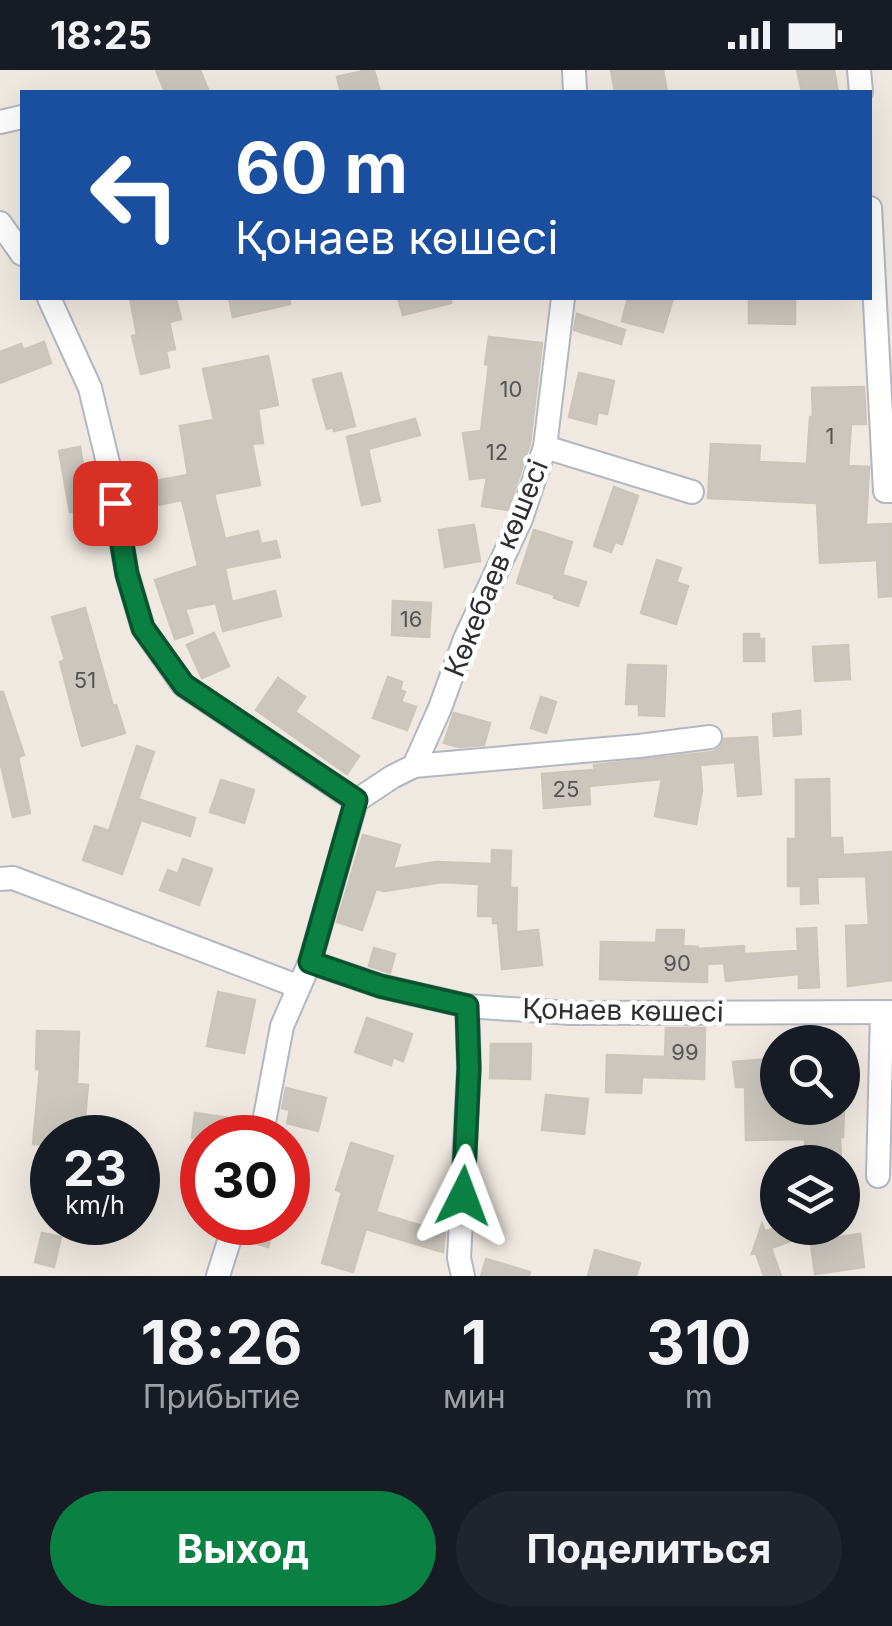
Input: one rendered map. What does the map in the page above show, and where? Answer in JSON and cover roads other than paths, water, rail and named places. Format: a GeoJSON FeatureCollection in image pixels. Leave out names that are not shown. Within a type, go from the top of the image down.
{"type":"FeatureCollection","features":[{"type":"Feature","properties":{"kind":"street"},"geometry":{"type":"LineString","coordinates":[[0,222],[20,251]]}},
{"type":"Feature","properties":{"kind":"street"},"geometry":{"type":"LineString","coordinates":[[872,238],[889,491]]}},
{"type":"Feature","properties":{"kind":"street"},"geometry":{"type":"LineString","coordinates":[[50,300],[90,388],[109,467],[127,574],[143,628],[184,685],[356,800]]}},
{"type":"Feature","properties":{"kind":"street","name":"Көкебаев көшесі"},"geometry":{"type":"LineString","coordinates":[[414,766],[465,640],[521,519],[545,447],[563,300]]}},
{"type":"Feature","properties":{"kind":"street"},"geometry":{"type":"LineString","coordinates":[[545,447],[692,492]]}},
{"type":"Feature","properties":{"kind":"street"},"geometry":{"type":"LineString","coordinates":[[265,1115],[282,1026],[310,962],[356,800],[414,766],[710,737]]}},
{"type":"Feature","properties":{"kind":"street"},"geometry":{"type":"LineString","coordinates":[[6,879],[298,986]]}},
{"type":"Feature","properties":{"kind":"street","name":"Қонаев көшесі"},"geometry":{"type":"LineString","coordinates":[[310,962],[380,986],[467,1006],[570,1013],[887,1012],[878,1176]]}},
{"type":"Feature","properties":{"kind":"street"},"geometry":{"type":"LineString","coordinates":[[462,1276],[459,1258],[468,1084],[467,1006]]}},
{"type":"Feature","properties":{"kind":"street"},"geometry":{"type":"LineString","coordinates":[[218,1276],[228,1245]]}}]}
